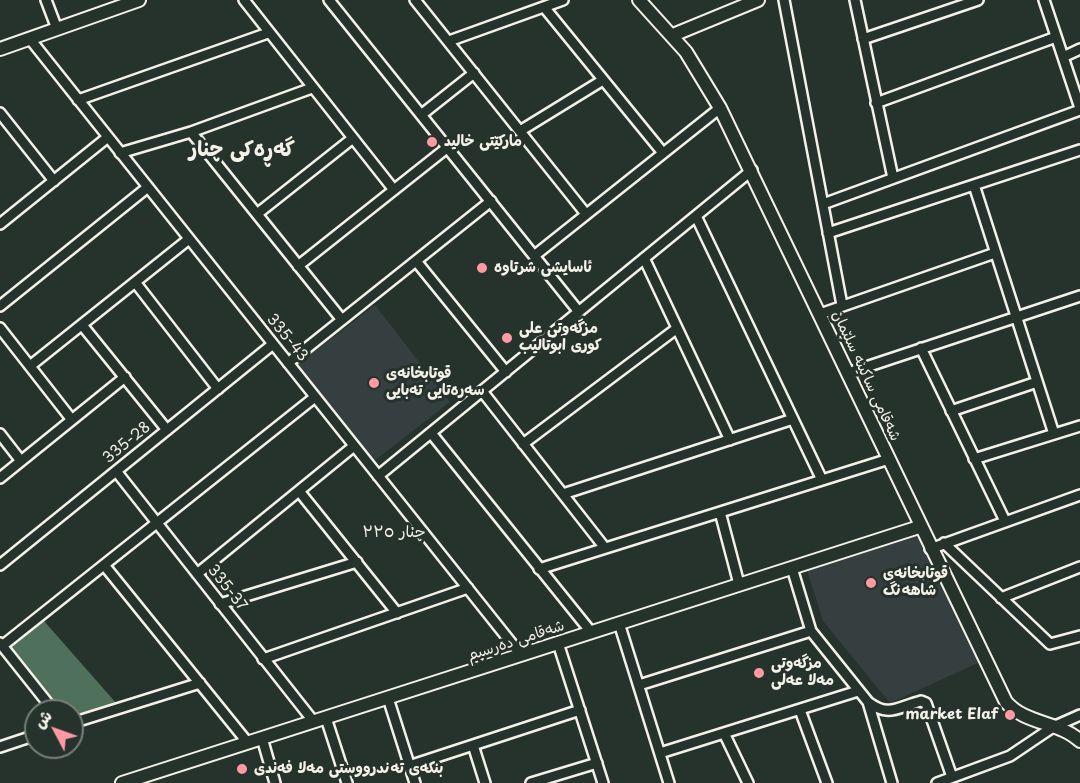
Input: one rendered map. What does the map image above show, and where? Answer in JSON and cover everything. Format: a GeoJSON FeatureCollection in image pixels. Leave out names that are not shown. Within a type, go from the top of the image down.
{"type":"FeatureCollection","features":[{"type":"Feature","properties":{"kind":"street"},"geometry":{"type":"LineString","coordinates":[[46,0],[57,29]]}},
{"type":"Feature","properties":{"kind":"street"},"geometry":{"type":"LineString","coordinates":[[0,50],[139,0]]}},
{"type":"Feature","properties":{"kind":"street"},"geometry":{"type":"LineString","coordinates":[[244,0],[394,190]]}},
{"type":"Feature","properties":{"kind":"street"},"geometry":{"type":"LineString","coordinates":[[329,0],[579,312]]}},
{"type":"Feature","properties":{"kind":"street"},"geometry":{"type":"LineString","coordinates":[[415,0],[586,214]]}},
{"type":"Feature","properties":{"kind":"street"},"geometry":{"type":"LineString","coordinates":[[448,41],[563,0]]}},
{"type":"Feature","properties":{"kind":"street","name":"شەقامی ساکینە سلێمان"},"geometry":{"type":"LineString","coordinates":[[639,0],[673,35],[698,70],[720,108],[752,170],[930,549],[1006,702],[1019,714],[1067,731],[1080,741]]}},
{"type":"Feature","properties":{"kind":"street"},"geometry":{"type":"LineString","coordinates":[[673,35],[758,0]]}},
{"type":"Feature","properties":{"kind":"street"},"geometry":{"type":"LineString","coordinates":[[784,0],[842,305]]}},
{"type":"Feature","properties":{"kind":"street"},"geometry":{"type":"LineString","coordinates":[[855,0],[893,178]]}},
{"type":"Feature","properties":{"kind":"street"},"geometry":{"type":"LineString","coordinates":[[863,39],[978,0]]}},
{"type":"Feature","properties":{"kind":"street"},"geometry":{"type":"LineString","coordinates":[[823,204],[1080,109],[1044,0]]}},
{"type":"Feature","properties":{"kind":"street"},"geometry":{"type":"LineString","coordinates":[[543,7],[663,153]]}},
{"type":"Feature","properties":{"kind":"street"},"geometry":{"type":"LineString","coordinates":[[78,100],[268,33]]}},
{"type":"Feature","properties":{"kind":"street"},"geometry":{"type":"LineString","coordinates":[[876,103],[1056,37]]}},
{"type":"Feature","properties":{"kind":"street","name":"335-43"},"geometry":{"type":"LineString","coordinates":[[30,39],[521,655]]}},
{"type":"Feature","properties":{"kind":"street"},"geometry":{"type":"LineString","coordinates":[[1063,57],[1080,49]]}},
{"type":"Feature","properties":{"kind":"street"},"geometry":{"type":"LineString","coordinates":[[421,115],[474,73]]}},
{"type":"Feature","properties":{"kind":"street"},"geometry":{"type":"LineString","coordinates":[[520,131],[603,80]]}},
{"type":"Feature","properties":{"kind":"street"},"geometry":{"type":"LineString","coordinates":[[120,153],[191,132],[312,88]]}},
{"type":"Feature","properties":{"kind":"street"},"geometry":{"type":"LineString","coordinates":[[534,256],[720,108]]}},
{"type":"Feature","properties":{"kind":"street"},"geometry":{"type":"LineString","coordinates":[[0,113],[54,181]]}},
{"type":"Feature","properties":{"kind":"street"},"geometry":{"type":"LineString","coordinates":[[191,132],[342,320]]}},
{"type":"Feature","properties":{"kind":"street"},"geometry":{"type":"LineString","coordinates":[[1,221],[108,137]]}},
{"type":"Feature","properties":{"kind":"street"},"geometry":{"type":"LineString","coordinates":[[256,214],[353,138]]}},
{"type":"Feature","properties":{"kind":"street"},"geometry":{"type":"LineString","coordinates":[[298,266],[448,147]]}},
{"type":"Feature","properties":{"kind":"street"},"geometry":{"type":"LineString","coordinates":[[828,233],[1080,150]]}},
{"type":"Feature","properties":{"kind":"street"},"geometry":{"type":"LineString","coordinates":[[378,476],[752,170]]}},
{"type":"Feature","properties":{"kind":"street"},"geometry":{"type":"LineString","coordinates":[[974,185],[1054,434]]}},
{"type":"Feature","properties":{"kind":"street"},"geometry":{"type":"LineString","coordinates":[[0,306],[148,187]]}},
{"type":"Feature","properties":{"kind":"street"},"geometry":{"type":"LineString","coordinates":[[288,363],[491,201]]}},
{"type":"Feature","properties":{"kind":"street"},"geometry":{"type":"LineString","coordinates":[[696,216],[822,480]]}},
{"type":"Feature","properties":{"kind":"street"},"geometry":{"type":"LineString","coordinates":[[30,366],[189,239]]}},
{"type":"Feature","properties":{"kind":"street"},"geometry":{"type":"LineString","coordinates":[[820,314],[995,253]]}},
{"type":"Feature","properties":{"kind":"street"},"geometry":{"type":"LineString","coordinates":[[644,258],[730,440]]}},
{"type":"Feature","properties":{"kind":"street"},"geometry":{"type":"LineString","coordinates":[[416,261],[506,372]]}},
{"type":"Feature","properties":{"kind":"street"},"geometry":{"type":"LineString","coordinates":[[135,282],[218,389]]}},
{"type":"Feature","properties":{"kind":"street"},"geometry":{"type":"LineString","coordinates":[[848,373],[1080,296]]}},
{"type":"Feature","properties":{"kind":"street"},"geometry":{"type":"LineString","coordinates":[[82,325],[167,430]]}},
{"type":"Feature","properties":{"kind":"street"},"geometry":{"type":"LineString","coordinates":[[0,328],[72,420]]}},
{"type":"Feature","properties":{"kind":"street"},"geometry":{"type":"LineString","coordinates":[[523,444],[676,329]]}},
{"type":"Feature","properties":{"kind":"street","name":"335-28"},"geometry":{"type":"LineString","coordinates":[[0,565],[273,345]]}},
{"type":"Feature","properties":{"kind":"street"},"geometry":{"type":"LineString","coordinates":[[921,348],[1005,521]]}},
{"type":"Feature","properties":{"kind":"street"},"geometry":{"type":"LineString","coordinates":[[0,478],[125,377]]}},
{"type":"Feature","properties":{"kind":"street"},"geometry":{"type":"LineString","coordinates":[[951,411],[1037,382]]}},
{"type":"Feature","properties":{"kind":"street"},"geometry":{"type":"LineString","coordinates":[[482,391],[605,548]]}},
{"type":"Feature","properties":{"kind":"street"},"geometry":{"type":"LineString","coordinates":[[45,699],[1,644],[315,396]]}},
{"type":"Feature","properties":{"kind":"street"},"geometry":{"type":"LineString","coordinates":[[562,494],[793,419]]}},
{"type":"Feature","properties":{"kind":"street"},"geometry":{"type":"LineString","coordinates":[[974,459],[1080,426]]}},
{"type":"Feature","properties":{"kind":"street"},"geometry":{"type":"LineString","coordinates":[[431,433],[591,632]]}},
{"type":"Feature","properties":{"kind":"street"},"geometry":{"type":"LineString","coordinates":[[0,434],[21,461]]}},
{"type":"Feature","properties":{"kind":"street"},"geometry":{"type":"LineString","coordinates":[[197,574],[354,446]]}},
{"type":"Feature","properties":{"kind":"street"},"geometry":{"type":"LineString","coordinates":[[539,569],[889,459]]}},
{"type":"Feature","properties":{"kind":"street","name":"335-37"},"geometry":{"type":"LineString","coordinates":[[116,471],[263,659],[320,720]]}},
{"type":"Feature","properties":{"kind":"street"},"geometry":{"type":"LineString","coordinates":[[299,491],[397,613]]}},
{"type":"Feature","properties":{"kind":"street"},"geometry":{"type":"LineString","coordinates":[[930,549],[1080,495]]}},
{"type":"Feature","properties":{"kind":"street"},"geometry":{"type":"LineString","coordinates":[[720,512],[740,585]]}},
{"type":"Feature","properties":{"kind":"street","name":"شەقامی دەرسیم"},"geometry":{"type":"LineString","coordinates":[[122,783],[919,526]]}},
{"type":"Feature","properties":{"kind":"street"},"geometry":{"type":"LineString","coordinates":[[944,543],[1050,644],[1080,636]]}},
{"type":"Feature","properties":{"kind":"street"},"geometry":{"type":"LineString","coordinates":[[220,604],[357,562]]}},
{"type":"Feature","properties":{"kind":"street"},"geometry":{"type":"LineString","coordinates":[[104,564],[248,743]]}},
{"type":"Feature","properties":{"kind":"street"},"geometry":{"type":"LineString","coordinates":[[1001,598],[1080,567]]}},
{"type":"Feature","properties":{"kind":"street"},"geometry":{"type":"LineString","coordinates":[[792,568],[811,631],[868,702],[880,711],[895,710],[921,701],[926,703],[952,777]]}},
{"type":"Feature","properties":{"kind":"street"},"geometry":{"type":"LineString","coordinates":[[263,659],[468,588]]}},
{"type":"Feature","properties":{"kind":"street"},"geometry":{"type":"LineString","coordinates":[[619,623],[669,783]]}},
{"type":"Feature","properties":{"kind":"street"},"geometry":{"type":"LineString","coordinates":[[639,684],[811,631]]}},
{"type":"Feature","properties":{"kind":"street"},"geometry":{"type":"LineString","coordinates":[[558,643],[603,783]]}},
{"type":"Feature","properties":{"kind":"street"},"geometry":{"type":"LineString","coordinates":[[84,719],[200,683]]}},
{"type":"Feature","properties":{"kind":"street"},"geometry":{"type":"LineString","coordinates":[[660,753],[858,691]]}},
{"type":"Feature","properties":{"kind":"street"},"geometry":{"type":"LineString","coordinates":[[388,698],[415,783]]}},
{"type":"Feature","properties":{"kind":"street"},"geometry":{"type":"LineString","coordinates":[[868,702],[892,783]]}},
{"type":"Feature","properties":{"kind":"street"},"geometry":{"type":"LineString","coordinates":[[409,766],[580,710]]}},
{"type":"Feature","properties":{"kind":"street"},"geometry":{"type":"LineString","coordinates":[[800,710],[827,783]]}},
{"type":"Feature","properties":{"kind":"street"},"geometry":{"type":"LineString","coordinates":[[937,783],[1010,756],[1053,727],[1080,715]]}},
{"type":"Feature","properties":{"kind":"street"},"geometry":{"type":"LineString","coordinates":[[320,720],[347,783]]}},
{"type":"Feature","properties":{"kind":"street"},"geometry":{"type":"LineString","coordinates":[[724,733],[748,783]]}},
{"type":"Feature","properties":{"kind":"street"},"geometry":{"type":"LineString","coordinates":[[262,738],[276,783]]}},
{"type":"Feature","properties":{"kind":"street"},"geometry":{"type":"LineString","coordinates":[[0,747],[24,739]]}},
{"type":"Feature","properties":{"kind":"street"},"geometry":{"type":"LineString","coordinates":[[473,745],[485,783]]}},
{"type":"Feature","properties":{"kind":"street"},"geometry":{"type":"LineString","coordinates":[[531,783],[597,763]]}},
{"type":"Feature","properties":{"kind":"shaded area","name":"قوتابخانەی سەرەتایی تەبایی"},"geometry":{"type":"Polygon","coordinates":[[[375,305],[450,402],[374,461],[298,364],[375,305]]]}},
{"type":"Feature","properties":{"kind":"shaded area"},"geometry":{"type":"Polygon","coordinates":[[[919,533],[980,662],[890,703],[823,621],[807,570],[919,533]]]}},
{"type":"Feature","properties":{"kind":"green space"},"geometry":{"type":"Polygon","coordinates":[[[44,621],[117,704],[84,714],[84,699],[52,699],[11,648],[44,621]]]}},
{"type":"Feature","properties":{"kind":"place","name":"مارکێتی خالید"},"geometry":{"type":"Point","coordinates":[432,142]}},
{"type":"Feature","properties":{"kind":"place","name":"ئاسایشی شرتاوە"},"geometry":{"type":"Point","coordinates":[482,268]}},
{"type":"Feature","properties":{"kind":"place","name":"مزگەوتی علی کوری ابوتالیب"},"geometry":{"type":"Point","coordinates":[507,338]}},
{"type":"Feature","properties":{"kind":"place","name":"قوتابخانەی سەرەتایی تەبایی"},"geometry":{"type":"Point","coordinates":[374,383]}},
{"type":"Feature","properties":{"kind":"place","name":"قوتابخانەى شاهەنگ"},"geometry":{"type":"Point","coordinates":[871,583]}},
{"type":"Feature","properties":{"kind":"place","name":"مزگەوتی مەلا عەلی"},"geometry":{"type":"Point","coordinates":[759,673]}},
{"type":"Feature","properties":{"kind":"place","name":"market Elaf"},"geometry":{"type":"Point","coordinates":[1010,715]}},
{"type":"Feature","properties":{"kind":"place","name":"بنکەی تەندرووستی مەلا فەندی"},"geometry":{"type":"Point","coordinates":[242,769]}},
{"type":"Feature","properties":{"kind":"district","name":"گەڕەکی چنار"},"geometry":{"type":"Point","coordinates":[242,150]}},
{"type":"Feature","properties":{"kind":"district","name":"چنار ٣٣٥"},"geometry":{"type":"Point","coordinates":[394,533]}}]}
